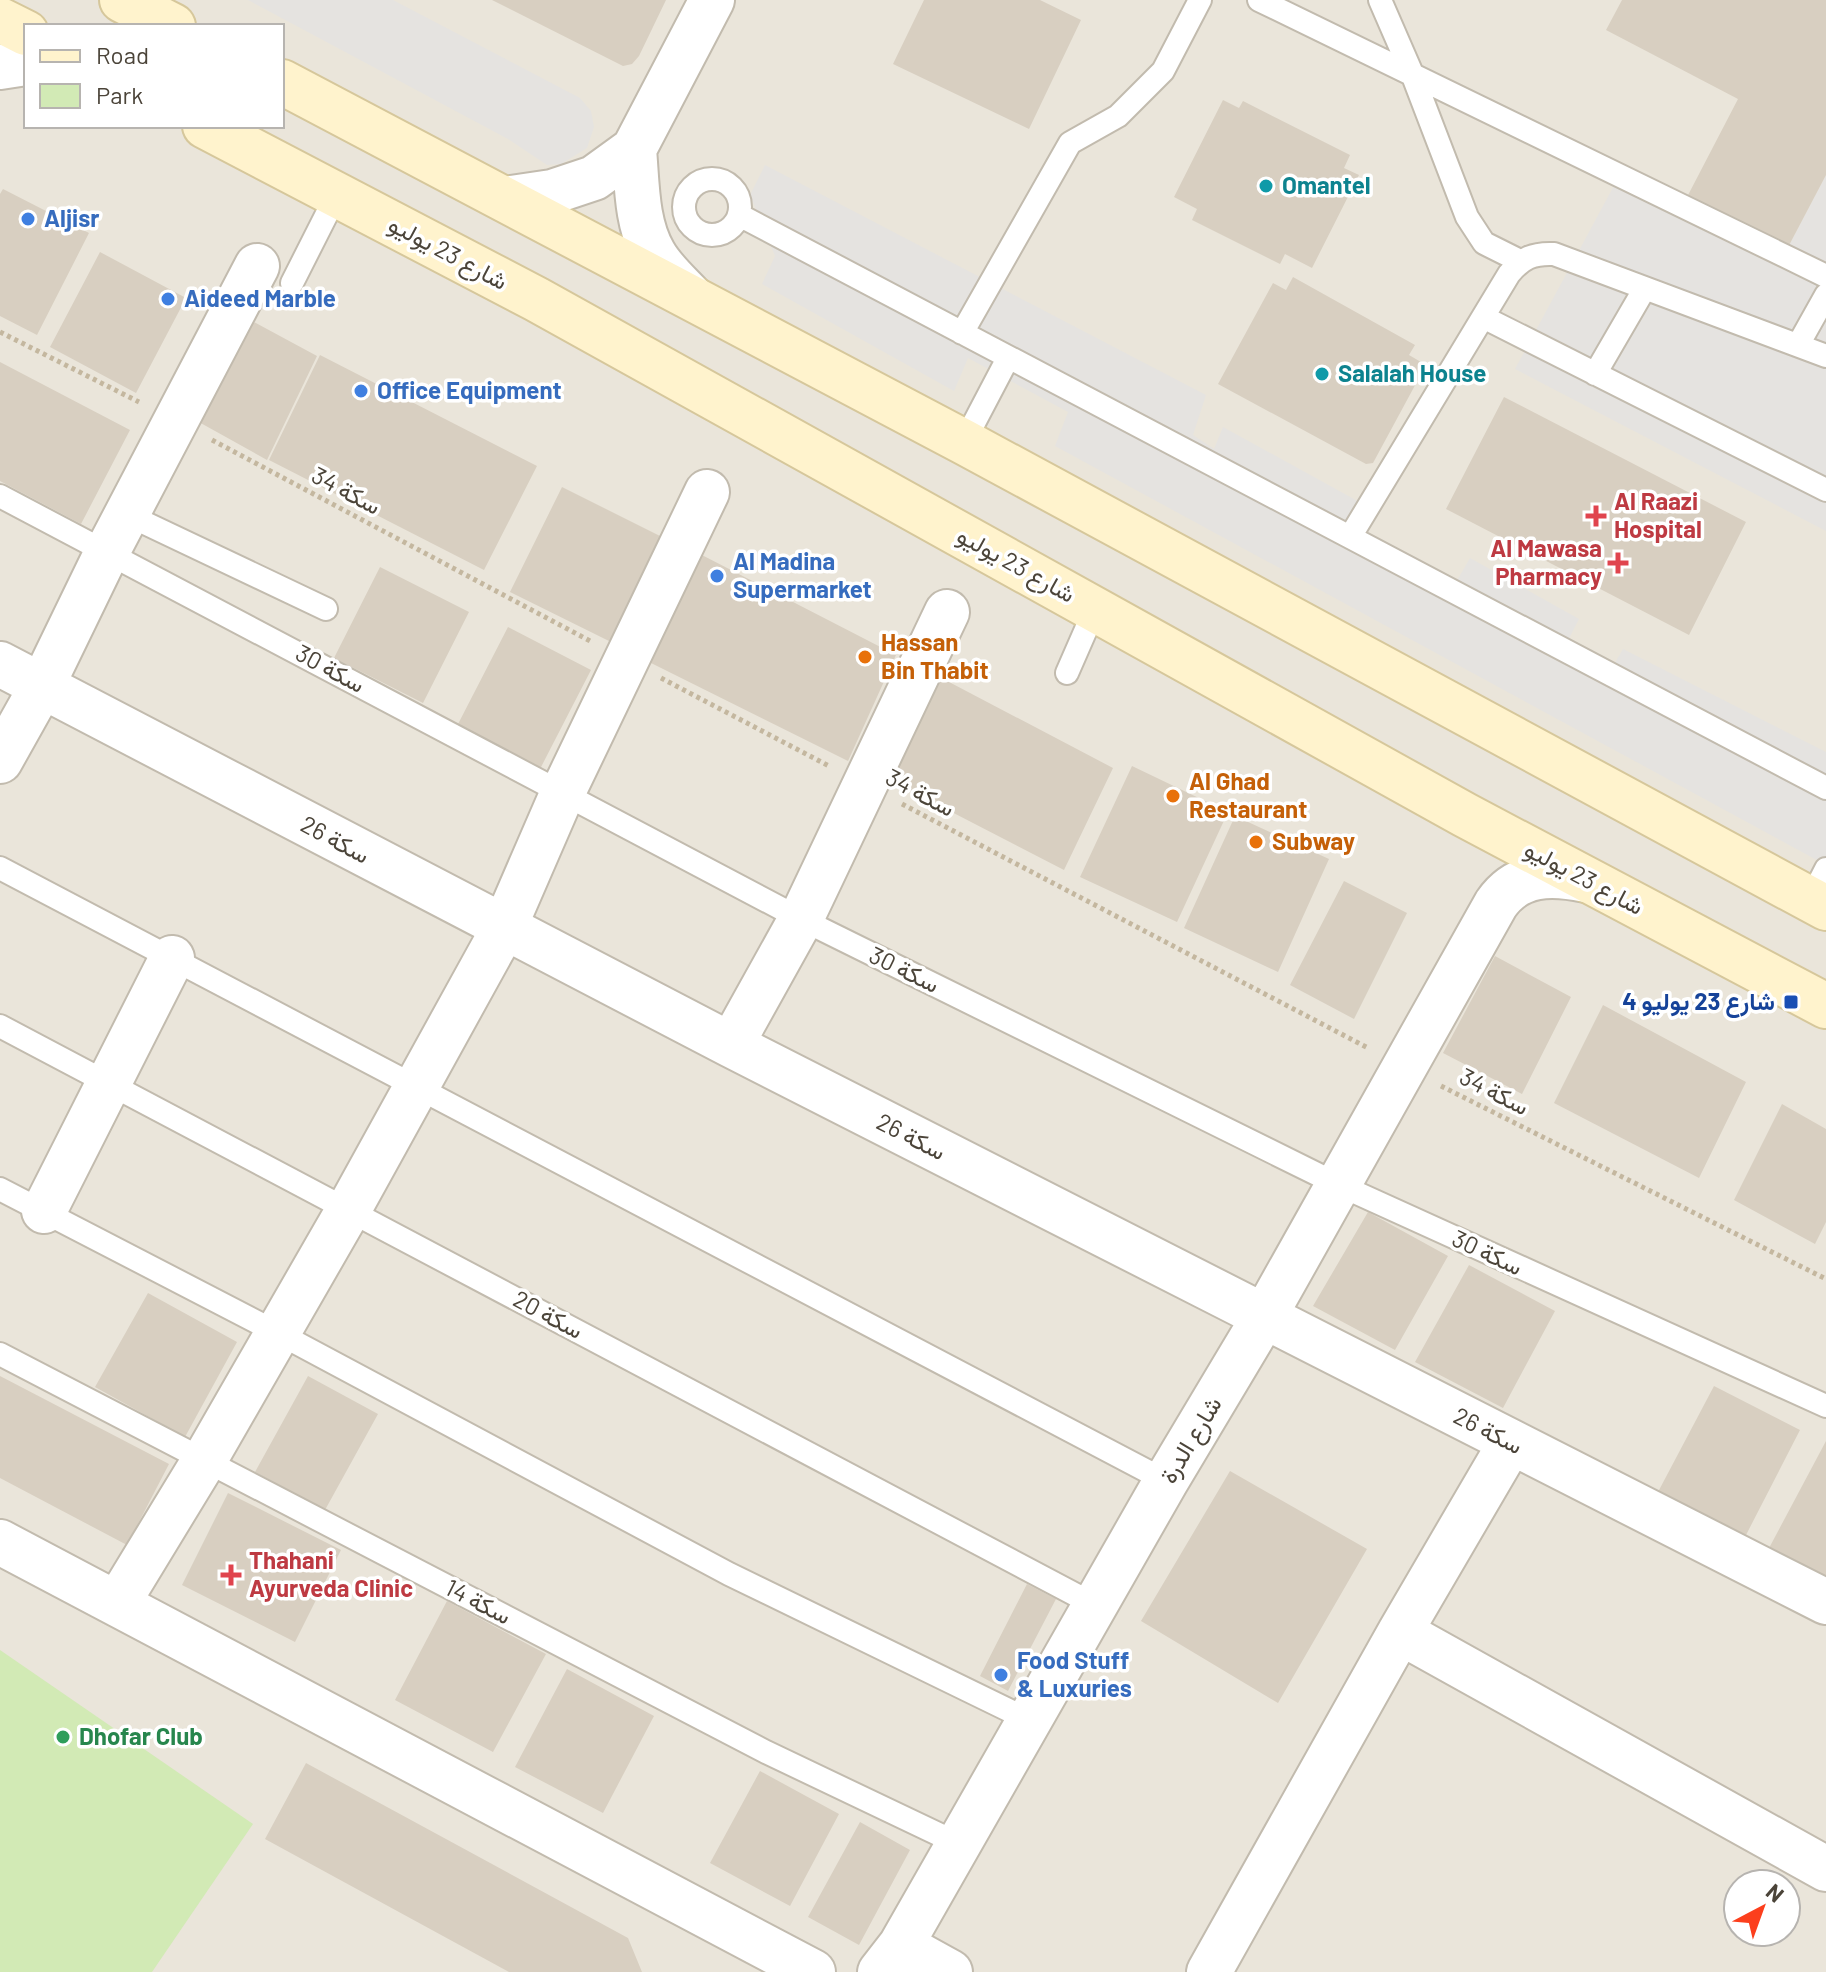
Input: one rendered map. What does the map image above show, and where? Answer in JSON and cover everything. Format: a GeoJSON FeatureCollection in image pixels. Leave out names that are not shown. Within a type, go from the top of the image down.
{"type":"FeatureCollection","features":[{"type":"Feature","properties":{"kind":"main road"},"geometry":{"type":"LineString","coordinates":[[122,0],[169,24]]}},
{"type":"Feature","properties":{"kind":"main road"},"geometry":{"type":"LineString","coordinates":[[0,20],[24,32]]}},
{"type":"Feature","properties":{"kind":"main road"},"geometry":{"type":"LineString","coordinates":[[284,83],[1821,892]]}},
{"type":"Feature","properties":{"kind":"main road","name":"شارع 23 يوليو"},"geometry":{"type":"LineString","coordinates":[[209,128],[536,299],[1465,815],[1826,1006]]}},
{"type":"Feature","properties":{"kind":"street"},"geometry":{"type":"LineString","coordinates":[[505,199],[552,192],[594,178],[634,149],[712,0]]}},
{"type":"Feature","properties":{"kind":"street"},"geometry":{"type":"LineString","coordinates":[[0,67],[24,63]]}},
{"type":"Feature","properties":{"kind":"street"},"geometry":{"type":"LineString","coordinates":[[634,149],[643,225],[653,253],[668,274],[693,298]]}},
{"type":"Feature","properties":{"kind":"street"},"geometry":{"type":"LineString","coordinates":[[0,761],[42,686],[175,421],[275,274]]}},
{"type":"Feature","properties":{"kind":"street"},"geometry":{"type":"LineString","coordinates":[[117,1604],[204,1461],[349,1209],[504,928],[563,792],[707,492]]}},
{"type":"Feature","properties":{"kind":"street"},"geometry":{"type":"LineString","coordinates":[[731,1045],[801,919],[947,612]]}},
{"type":"Feature","properties":{"kind":"street","name":"سكة 26"},"geometry":{"type":"LineString","coordinates":[[0,664],[731,1045],[1826,1602]]}},
{"type":"Feature","properties":{"kind":"street","name":"شارع الدرة"},"geometry":{"type":"LineString","coordinates":[[1465,815],[1484,831],[1498,856],[1496,904]]}},
{"type":"Feature","properties":{"kind":"street","name":"شارع الدرة"},"geometry":{"type":"LineString","coordinates":[[890,1958],[1264,1317],[1496,904],[1512,886],[1528,879],[1548,875],[1586,880]]}},
{"type":"Feature","properties":{"kind":"street"},"geometry":{"type":"LineString","coordinates":[[44,1211],[172,958]]}},
{"type":"Feature","properties":{"kind":"street"},"geometry":{"type":"LineString","coordinates":[[1209,1972],[1511,1442]]}},
{"type":"Feature","properties":{"kind":"street"},"geometry":{"type":"LineString","coordinates":[[0,1542],[813,1972]]}},
{"type":"Feature","properties":{"kind":"street"},"geometry":{"type":"LineString","coordinates":[[1400,1632],[1826,1869]]}},
{"type":"Feature","properties":{"kind":"street"},"geometry":{"type":"LineString","coordinates":[[890,1958],[950,1972]]}},
{"type":"Feature","properties":{"kind":"lane"},"geometry":{"type":"LineString","coordinates":[[962,333],[1070,143],[1118,116],[1163,71],[1200,0]]}},
{"type":"Feature","properties":{"kind":"lane"},"geometry":{"type":"LineString","coordinates":[[1259,0],[1826,276]]}},
{"type":"Feature","properties":{"kind":"lane"},"geometry":{"type":"LineString","coordinates":[[1380,0],[1467,217],[1484,243],[1520,261]]}},
{"type":"Feature","properties":{"kind":"lane"},"geometry":{"type":"LineString","coordinates":[[275,274],[337,194]]}},
{"type":"Feature","properties":{"kind":"lane"},"geometry":{"type":"LineString","coordinates":[[739,215],[1826,788]]}},
{"type":"Feature","properties":{"kind":"lane"},"geometry":{"type":"LineString","coordinates":[[1350,537],[1483,317],[1520,261],[1536,253],[1554,254],[1826,356]]}},
{"type":"Feature","properties":{"kind":"lane"},"geometry":{"type":"LineString","coordinates":[[1595,374],[1645,288]]}},
{"type":"Feature","properties":{"kind":"lane"},"geometry":{"type":"LineString","coordinates":[[1798,345],[1826,295]]}},
{"type":"Feature","properties":{"kind":"lane"},"geometry":{"type":"LineString","coordinates":[[1483,317],[1826,490]]}},
{"type":"Feature","properties":{"kind":"lane"},"geometry":{"type":"LineString","coordinates":[[964,442],[1008,358]]}},
{"type":"Feature","properties":{"kind":"lane","name":"سكة 30"},"geometry":{"type":"LineString","coordinates":[[0,496],[117,533],[563,792],[801,919],[1337,1184],[1826,1406]]}},
{"type":"Feature","properties":{"kind":"lane"},"geometry":{"type":"LineString","coordinates":[[117,533],[326,609]]}},
{"type":"Feature","properties":{"kind":"lane"},"geometry":{"type":"LineString","coordinates":[[1067,673],[1095,609]]}},
{"type":"Feature","properties":{"kind":"lane"},"geometry":{"type":"LineString","coordinates":[[0,868],[1166,1481]]}},
{"type":"Feature","properties":{"kind":"lane","name":"سكة 20"},"geometry":{"type":"LineString","coordinates":[[0,1026],[1095,1605]]}},
{"type":"Feature","properties":{"kind":"lane"},"geometry":{"type":"LineString","coordinates":[[0,1189],[278,1333],[729,1574],[1029,1720]]}},
{"type":"Feature","properties":{"kind":"lane","name":"سكة 14"},"geometry":{"type":"LineString","coordinates":[[0,1354],[766,1752],[959,1844]]}},
{"type":"Feature","properties":{"kind":"path","name":"سكة 34"},"geometry":{"type":"LineString","coordinates":[[0,332],[1403,1067],[1826,1279]]}},
{"type":"Feature","properties":{"kind":"shaded area"},"geometry":{"type":"Polygon","coordinates":[[[0,0],[1826,0],[1826,1972],[0,1972],[0,0]]]}},
{"type":"Feature","properties":{"kind":"shaded area"},"geometry":{"type":"Polygon","coordinates":[[[248,0],[393,0],[580,98],[591,111],[594,127],[587,148],[561,164],[547,165],[508,139],[248,0]]]}},
{"type":"Feature","properties":{"kind":"shaded area"},"geometry":{"type":"Polygon","coordinates":[[[765,165],[1206,395],[1193,435],[1214,449],[1223,427],[1372,509],[1357,539],[1451,591],[1470,558],[1579,619],[1560,656],[1605,680],[1623,649],[1826,752],[1826,865],[1055,446],[1068,412],[968,358],[954,391],[762,284],[775,256],[750,195],[765,165]]]}},
{"type":"Feature","properties":{"kind":"shaded area"},"geometry":{"type":"Polygon","coordinates":[[[1623,169],[1786,251],[1826,175],[1826,531],[1515,369],[1623,169]]]}},
{"type":"Feature","properties":{"kind":"green space","name":"Dhofar Club"},"geometry":{"type":"Polygon","coordinates":[[[0,1650],[253,1824],[152,1972],[0,1972],[0,1650]]]}},
{"type":"Feature","properties":{"kind":"building"},"geometry":{"type":"Polygon","coordinates":[[[492,0],[666,0],[639,56],[632,64],[623,66],[492,0]]]}},
{"type":"Feature","properties":{"kind":"building"},"geometry":{"type":"Polygon","coordinates":[[[924,0],[1040,0],[1081,20],[1029,129],[893,64],[924,0]]]}},
{"type":"Feature","properties":{"kind":"building"},"geometry":{"type":"Polygon","coordinates":[[[1622,0],[1826,0],[1826,175],[1786,251],[1686,199],[1738,99],[1606,30],[1622,0]]]}},
{"type":"Feature","properties":{"kind":"building","name":"Omantel"},"geometry":{"type":"Polygon","coordinates":[[[1223,100],[1239,108],[1243,101],[1350,155],[1344,168],[1359,175],[1312,268],[1285,254],[1280,264],[1192,220],[1197,209],[1174,197],[1223,100]]]}},
{"type":"Feature","properties":{"kind":"building"},"geometry":{"type":"Polygon","coordinates":[[[3,189],[89,233],[37,335],[0,316],[0,194],[3,189]]]}},
{"type":"Feature","properties":{"kind":"building"},"geometry":{"type":"Polygon","coordinates":[[[100,252],[186,298],[136,393],[50,347],[100,252]]]}},
{"type":"Feature","properties":{"kind":"building","name":"Salalah House"},"geometry":{"type":"Polygon","coordinates":[[[1293,277],[1415,345],[1409,355],[1426,365],[1373,463],[1366,464],[1218,384],[1273,283],[1286,290],[1293,277]]]}},
{"type":"Feature","properties":{"kind":"building"},"geometry":{"type":"Polygon","coordinates":[[[239,314],[317,356],[267,460],[188,416],[239,314]]]}},
{"type":"Feature","properties":{"kind":"building"},"geometry":{"type":"Polygon","coordinates":[[[320,355],[537,466],[484,570],[269,460],[320,355]]]}},
{"type":"Feature","properties":{"kind":"building"},"geometry":{"type":"Polygon","coordinates":[[[0,362],[130,430],[81,524],[0,481],[0,362]]]}},
{"type":"Feature","properties":{"kind":"building","name":"Al Raazi Hospital"},"geometry":{"type":"Polygon","coordinates":[[[1504,397],[1746,522],[1689,635],[1446,509],[1504,397]]]}},
{"type":"Feature","properties":{"kind":"building"},"geometry":{"type":"Polygon","coordinates":[[[562,487],[662,537],[611,642],[510,592],[562,487]]]}},
{"type":"Feature","properties":{"kind":"building"},"geometry":{"type":"Polygon","coordinates":[[[698,553],[896,655],[848,761],[645,660],[698,553]]]}},
{"type":"Feature","properties":{"kind":"building"},"geometry":{"type":"Polygon","coordinates":[[[380,567],[469,612],[423,703],[334,658],[380,567]]]}},
{"type":"Feature","properties":{"kind":"building"},"geometry":{"type":"Polygon","coordinates":[[[508,627],[591,670],[540,769],[457,726],[508,627]]]}},
{"type":"Feature","properties":{"kind":"building"},"geometry":{"type":"Polygon","coordinates":[[[932,673],[1113,768],[1064,870],[882,776],[932,673]]]}},
{"type":"Feature","properties":{"kind":"building"},"geometry":{"type":"Polygon","coordinates":[[[1132,766],[1228,812],[1177,922],[1080,877],[1132,766]]]}},
{"type":"Feature","properties":{"kind":"building"},"geometry":{"type":"Polygon","coordinates":[[[1235,816],[1329,859],[1278,972],[1184,928],[1235,816]]]}},
{"type":"Feature","properties":{"kind":"building"},"geometry":{"type":"Polygon","coordinates":[[[1344,881],[1407,913],[1354,1019],[1290,985],[1344,881]]]}},
{"type":"Feature","properties":{"kind":"building"},"geometry":{"type":"Polygon","coordinates":[[[1495,956],[1571,997],[1522,1094],[1443,1053],[1495,956]]]}},
{"type":"Feature","properties":{"kind":"building"},"geometry":{"type":"Polygon","coordinates":[[[1603,1005],[1746,1082],[1699,1178],[1554,1103],[1603,1005]]]}},
{"type":"Feature","properties":{"kind":"building"},"geometry":{"type":"Polygon","coordinates":[[[1782,1104],[1826,1129],[1826,1222],[1815,1244],[1734,1200],[1782,1104]]]}},
{"type":"Feature","properties":{"kind":"building"},"geometry":{"type":"Polygon","coordinates":[[[1368,1212],[1448,1256],[1395,1350],[1313,1306],[1368,1212]]]}},
{"type":"Feature","properties":{"kind":"building"},"geometry":{"type":"Polygon","coordinates":[[[1469,1265],[1555,1311],[1503,1408],[1415,1362],[1469,1265]]]}},
{"type":"Feature","properties":{"kind":"building"},"geometry":{"type":"Polygon","coordinates":[[[148,1293],[237,1342],[185,1437],[95,1387],[148,1293]]]}},
{"type":"Feature","properties":{"kind":"building"},"geometry":{"type":"Polygon","coordinates":[[[0,1376],[169,1464],[127,1545],[0,1478],[0,1376]]]}},
{"type":"Feature","properties":{"kind":"building"},"geometry":{"type":"Polygon","coordinates":[[[308,1376],[378,1414],[325,1510],[255,1472],[308,1376]]]}},
{"type":"Feature","properties":{"kind":"building"},"geometry":{"type":"Polygon","coordinates":[[[1714,1386],[1800,1430],[1746,1535],[1658,1492],[1714,1386]]]}},
{"type":"Feature","properties":{"kind":"building"},"geometry":{"type":"Polygon","coordinates":[[[1826,1441],[1826,1579],[1768,1550],[1826,1441]]]}},
{"type":"Feature","properties":{"kind":"building"},"geometry":{"type":"Polygon","coordinates":[[[1230,1471],[1367,1549],[1278,1703],[1141,1621],[1230,1471]]]}},
{"type":"Feature","properties":{"kind":"building"},"geometry":{"type":"Polygon","coordinates":[[[228,1493],[341,1550],[295,1642],[182,1585],[228,1493]]]}},
{"type":"Feature","properties":{"kind":"building"},"geometry":{"type":"Polygon","coordinates":[[[1027,1584],[1056,1599],[1008,1691],[980,1676],[1027,1584]]]}},
{"type":"Feature","properties":{"kind":"building"},"geometry":{"type":"Polygon","coordinates":[[[447,1601],[546,1654],[493,1752],[395,1700],[447,1601]]]}},
{"type":"Feature","properties":{"kind":"building"},"geometry":{"type":"Polygon","coordinates":[[[567,1669],[654,1716],[603,1813],[515,1767],[567,1669]]]}},
{"type":"Feature","properties":{"kind":"building"},"geometry":{"type":"Polygon","coordinates":[[[306,1763],[628,1938],[642,1972],[509,1972],[265,1839],[306,1763]]]}},
{"type":"Feature","properties":{"kind":"building"},"geometry":{"type":"Polygon","coordinates":[[[760,1771],[839,1814],[790,1906],[710,1863],[760,1771]]]}},
{"type":"Feature","properties":{"kind":"building"},"geometry":{"type":"Polygon","coordinates":[[[860,1822],[910,1850],[859,1945],[808,1917],[860,1822]]]}},
{"type":"Feature","properties":{"kind":"place","name":"Omantel"},"geometry":{"type":"Point","coordinates":[1266,186]}},
{"type":"Feature","properties":{"kind":"place","name":"Aljisr"},"geometry":{"type":"Point","coordinates":[28,219]}},
{"type":"Feature","properties":{"kind":"place","name":"Aideed Marble"},"geometry":{"type":"Point","coordinates":[168,299]}},
{"type":"Feature","properties":{"kind":"place","name":"Salalah House"},"geometry":{"type":"Point","coordinates":[1322,374]}},
{"type":"Feature","properties":{"kind":"place","name":"Office Equipment"},"geometry":{"type":"Point","coordinates":[361,391]}},
{"type":"Feature","properties":{"kind":"place","name":"Al Raazi Hospital"},"geometry":{"type":"Point","coordinates":[1596,516]}},
{"type":"Feature","properties":{"kind":"place","name":"Al Mawasa Pharmacy"},"geometry":{"type":"Point","coordinates":[1618,563]}},
{"type":"Feature","properties":{"kind":"place","name":"Al Madina Supermarket"},"geometry":{"type":"Point","coordinates":[717,576]}},
{"type":"Feature","properties":{"kind":"place","name":"Hassan Bin Thabit"},"geometry":{"type":"Point","coordinates":[865,657]}},
{"type":"Feature","properties":{"kind":"place","name":"Al Ghad Restaurant"},"geometry":{"type":"Point","coordinates":[1173,796]}},
{"type":"Feature","properties":{"kind":"place","name":"Subway"},"geometry":{"type":"Point","coordinates":[1256,842]}},
{"type":"Feature","properties":{"kind":"place","name":"شارع 23 يوليو 4"},"geometry":{"type":"Point","coordinates":[1791,1002]}},
{"type":"Feature","properties":{"kind":"place","name":"Thahani Ayurveda Clinic"},"geometry":{"type":"Point","coordinates":[231,1575]}},
{"type":"Feature","properties":{"kind":"place","name":"Food Stuff & Luxuries"},"geometry":{"type":"Point","coordinates":[1001,1675]}},
{"type":"Feature","properties":{"kind":"place","name":"Dhofar Club"},"geometry":{"type":"Point","coordinates":[63,1737]}}]}
